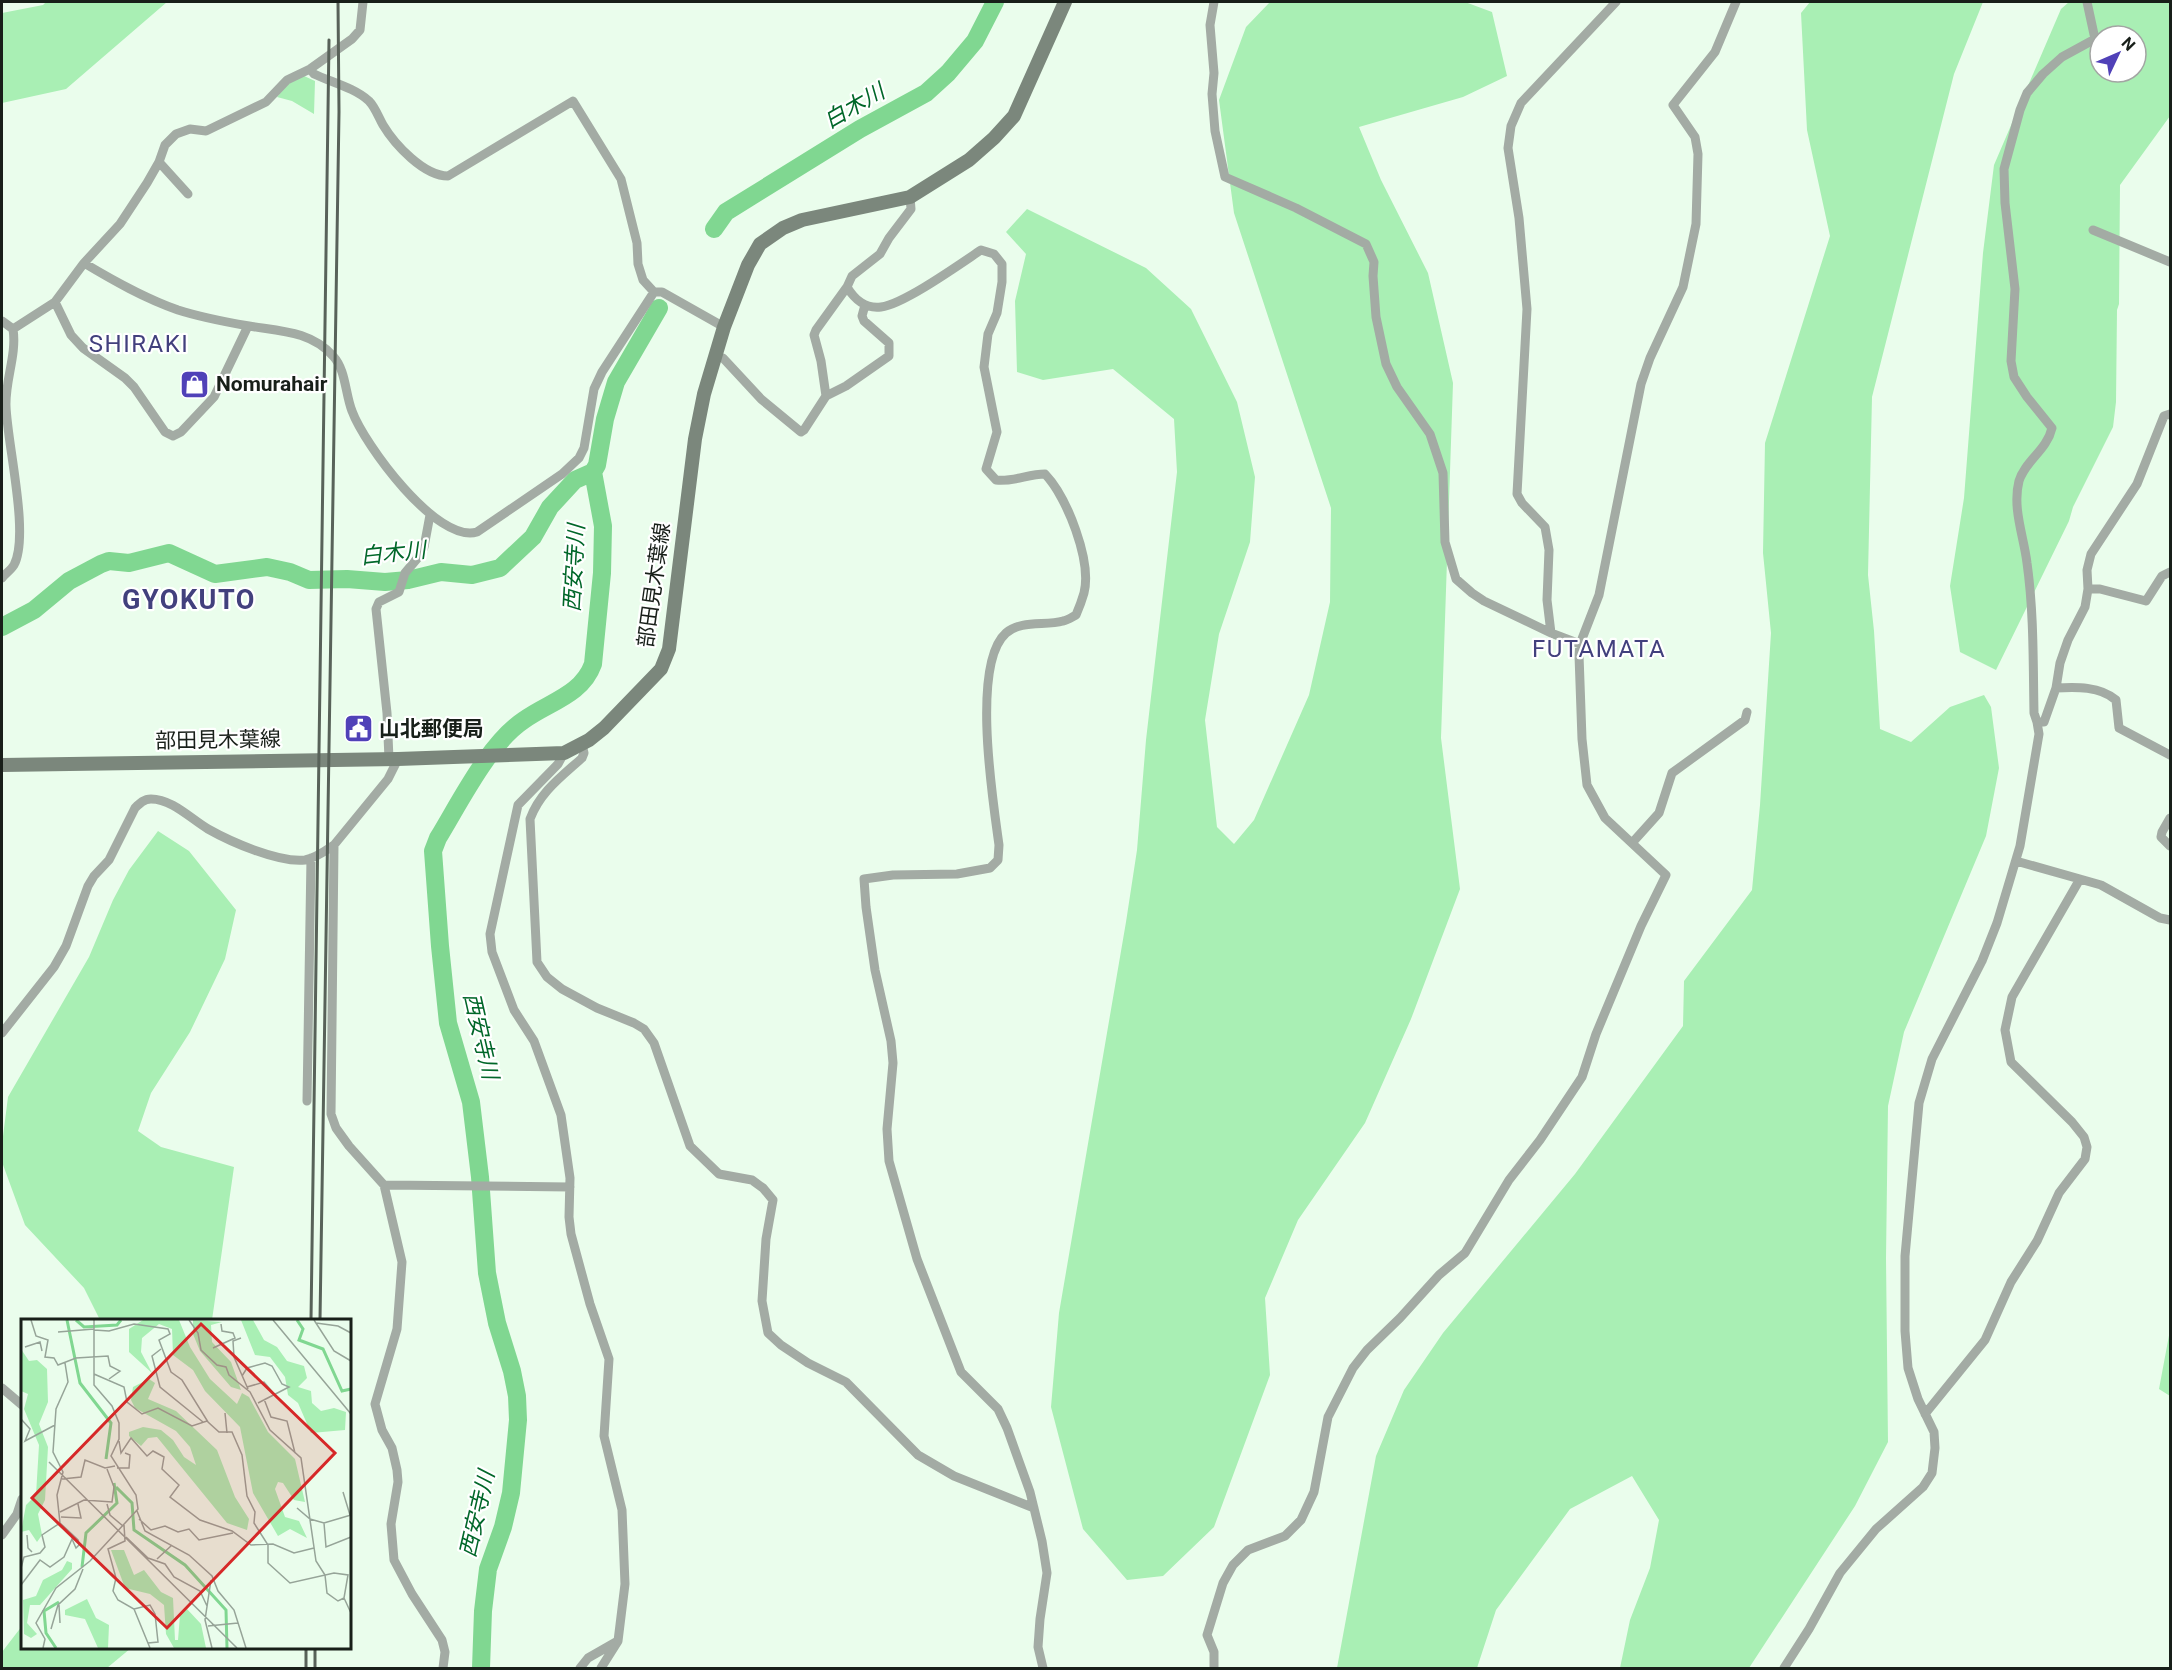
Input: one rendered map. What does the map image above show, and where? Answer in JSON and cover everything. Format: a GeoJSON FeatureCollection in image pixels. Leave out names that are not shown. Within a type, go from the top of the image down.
{"type":"FeatureCollection","features":[{"type":"Feature","properties":{"kind":"main road","name":"部田見木葉線"},"geometry":{"type":"LineString","coordinates":[[2,765],[496,756],[564,753],[582,744],[604,728],[661,669],[669,649],[695,439],[704,394],[724,327],[748,265],[760,244],[783,228],[802,220],[910,197],[969,160],[1014,116],[1065,2]]}},
{"type":"Feature","properties":{"kind":"street"},"geometry":{"type":"LineString","coordinates":[[13,329],[55,302],[84,263],[120,224],[159,162],[165,145],[176,134],[190,129],[206,131],[266,102],[287,80],[310,69],[352,39],[360,30],[363,2]]}},
{"type":"Feature","properties":{"kind":"street"},"geometry":{"type":"LineString","coordinates":[[1214,2],[1210,25],[1214,73],[1212,94],[1215,131],[1226,177],[1296,208],[1366,244],[1374,262],[1372,276],[1376,317],[1386,364],[1397,387],[1430,434],[1443,473],[1445,542],[1456,579],[1484,601],[1551,633],[1580,644]]}},
{"type":"Feature","properties":{"kind":"street"},"geometry":{"type":"LineString","coordinates":[[1551,633],[1547,600],[1549,550],[1545,527],[1522,503],[1517,494],[1527,309],[1519,218],[1508,148],[1511,126],[1521,103],[1616,2]]}},
{"type":"Feature","properties":{"kind":"street"},"geometry":{"type":"LineString","coordinates":[[1214,1668],[1214,1652],[1207,1635],[1222,1583],[1233,1565],[1248,1550],[1285,1536],[1301,1520],[1314,1492],[1328,1416],[1353,1368],[1366,1350],[1400,1318],[1438,1275],[1465,1253],[1509,1180],[1540,1140],[1581,1077],[1596,1034],[1641,926],[1666,875],[1605,818],[1587,785],[1582,739],[1579,655],[1580,644],[1599,595],[1641,384],[1650,358],[1683,287],[1696,224],[1698,154],[1695,137],[1673,105],[1715,52],[1736,2]]}},
{"type":"Feature","properties":{"kind":"street"},"geometry":{"type":"LineString","coordinates":[[1784,1668],[1840,1573],[1876,1529],[1929,1479],[1935,1448],[1934,1432],[1918,1400],[1908,1368],[1905,1331],[1905,1256],[1919,1103],[1932,1059],[1982,961],[2016,861],[2038,734],[2034,713],[2034,644],[2027,562],[2017,499],[2020,480],[2050,438],[2052,428],[2014,377],[2011,361],[2015,289],[2005,203],[2004,169],[2011,139],[2027,93],[2062,57],[2095,39],[2087,2]]}},
{"type":"Feature","properties":{"kind":"street"},"geometry":{"type":"LineString","coordinates":[[310,69],[314,74],[371,102],[386,129],[402,150],[430,172],[440,176],[448,176],[573,101],[621,179],[637,243],[638,264],[644,280],[654,292]]}},
{"type":"Feature","properties":{"kind":"street"},"geometry":{"type":"LineString","coordinates":[[159,162],[188,194]]}},
{"type":"Feature","properties":{"kind":"street"},"geometry":{"type":"LineString","coordinates":[[826,396],[821,361],[814,335],[816,330],[847,287],[852,276],[880,254],[911,209],[910,197]]}},
{"type":"Feature","properties":{"kind":"street"},"geometry":{"type":"LineString","coordinates":[[2092,230],[2170,262]]}},
{"type":"Feature","properties":{"kind":"street"},"geometry":{"type":"LineString","coordinates":[[847,287],[853,297],[865,305],[880,307],[895,303],[981,250],[993,254],[1002,264],[1002,282],[997,313],[988,334],[984,367],[997,432],[986,469],[996,480],[1010,481],[1035,474],[1045,474],[1062,499],[1082,547],[1085,591],[1076,615],[1062,621],[1031,624],[1009,631],[993,650],[989,672],[987,748],[999,845],[998,860],[990,868],[957,874],[893,875],[864,879],[866,907],[893,1063],[886,1129],[889,1161],[917,1259],[961,1372],[998,1409],[1007,1428],[1034,1508],[1047,1573],[1038,1647],[1043,1668]]}},
{"type":"Feature","properties":{"kind":"street"},"geometry":{"type":"LineString","coordinates":[[84,263],[125,288],[178,310],[248,326],[301,334],[331,353],[340,364],[352,412],[367,441],[408,492],[430,515],[462,533],[469,534],[477,532],[554,480],[579,458],[584,448],[594,389],[602,372],[654,292]]}},
{"type":"Feature","properties":{"kind":"street"},"geometry":{"type":"LineString","coordinates":[[654,292],[662,292],[724,327]]}},
{"type":"Feature","properties":{"kind":"street"},"geometry":{"type":"LineString","coordinates":[[55,302],[71,335],[82,348],[129,382],[165,432],[173,436],[181,432],[214,397],[248,326]]}},
{"type":"Feature","properties":{"kind":"street"},"geometry":{"type":"LineString","coordinates":[[715,356],[723,358],[761,399],[801,432],[826,396],[846,386],[890,356],[889,343],[864,321],[862,316],[865,305]]}},
{"type":"Feature","properties":{"kind":"street"},"geometry":{"type":"LineString","coordinates":[[2,321],[13,329],[15,344],[5,404],[15,481],[18,549],[14,566],[2,578]]}},
{"type":"Feature","properties":{"kind":"street"},"geometry":{"type":"LineString","coordinates":[[2037,722],[2044,722],[2056,688],[2060,663],[2068,640],[2085,607],[2088,589],[2087,570],[2091,554],[2137,484],[2164,416],[2170,414]]}},
{"type":"Feature","properties":{"kind":"street"},"geometry":{"type":"LineString","coordinates":[[2,1033],[54,968],[66,946],[88,886],[109,860],[135,808],[145,800],[158,800],[236,843],[279,857],[302,860],[311,858],[334,845],[388,779],[394,759],[376,609],[379,602],[399,592],[405,573],[421,554],[430,515]]}},
{"type":"Feature","properties":{"kind":"street"},"geometry":{"type":"LineString","coordinates":[[2088,589],[2100,589],[2146,601],[2162,576],[2170,572]]}},
{"type":"Feature","properties":{"kind":"street"},"geometry":{"type":"LineString","coordinates":[[2056,688],[2083,687],[2110,694],[2116,700],[2119,728],[2170,755]]}},
{"type":"Feature","properties":{"kind":"street"},"geometry":{"type":"LineString","coordinates":[[1632,843],[1659,813],[1672,773],[1745,720],[1747,712]]}},
{"type":"Feature","properties":{"kind":"street"},"geometry":{"type":"LineString","coordinates":[[582,744],[584,753],[582,758],[544,792],[535,805],[530,819],[537,962],[547,977],[562,989],[644,1029],[654,1042],[690,1146],[712,1170],[719,1174],[752,1180],[773,1200],[766,1239],[762,1300],[768,1333],[781,1346],[846,1382],[918,1455],[954,1476],[1034,1508]]}},
{"type":"Feature","properties":{"kind":"street"},"geometry":{"type":"LineString","coordinates":[[564,753],[558,764],[518,805],[499,902],[490,934],[492,952],[514,1010],[534,1041],[561,1114],[570,1187],[571,1234],[590,1304],[609,1359],[604,1436],[622,1510],[625,1584],[618,1641],[601,1668]]}},
{"type":"Feature","properties":{"kind":"street"},"geometry":{"type":"LineString","coordinates":[[2170,819],[2162,832],[2162,837],[2170,846]]}},
{"type":"Feature","properties":{"kind":"street"},"geometry":{"type":"LineString","coordinates":[[334,845],[332,1114],[336,1128],[349,1146],[384,1185],[402,1262],[398,1329],[375,1404],[382,1430],[392,1448],[397,1470],[398,1482],[391,1524],[394,1560],[412,1594],[442,1640],[445,1652],[443,1668]]}},
{"type":"Feature","properties":{"kind":"street"},"geometry":{"type":"LineString","coordinates":[[307,1101],[311,858]]}},
{"type":"Feature","properties":{"kind":"street"},"geometry":{"type":"LineString","coordinates":[[2016,861],[2101,885],[2160,918],[2170,921]]}},
{"type":"Feature","properties":{"kind":"street"},"geometry":{"type":"LineString","coordinates":[[1925,1414],[1985,1340],[2011,1281],[2037,1241],[2059,1193],[2085,1159],[2087,1147],[2084,1137],[2072,1122],[2059,1112],[2011,1062],[2005,1030],[2012,997],[2080,879]]}},
{"type":"Feature","properties":{"kind":"street"},"geometry":{"type":"LineString","coordinates":[[384,1185],[570,1187]]}},
{"type":"Feature","properties":{"kind":"street"},"geometry":{"type":"LineString","coordinates":[[2,1388],[21,1404]]}},
{"type":"Feature","properties":{"kind":"street"},"geometry":{"type":"LineString","coordinates":[[2,1535],[17,1514],[21,1502]]}},
{"type":"Feature","properties":{"kind":"street"},"geometry":{"type":"LineString","coordinates":[[580,1668],[588,1658],[618,1641]]}},
{"type":"Feature","properties":{"kind":"green space"},"geometry":{"type":"Polygon","coordinates":[[[46,2],[167,2],[66,89],[2,103],[2,13],[43,5],[46,2]]]}},
{"type":"Feature","properties":{"kind":"green space"},"geometry":{"type":"Polygon","coordinates":[[[1270,2],[1465,2],[1492,12],[1507,76],[1463,97],[1359,127],[1381,180],[1428,273],[1453,383],[1441,738],[1460,889],[1411,1019],[1365,1123],[1298,1220],[1265,1298],[1270,1375],[1214,1527],[1163,1576],[1127,1580],[1083,1529],[1051,1407],[1059,1313],[1137,850],[1146,740],[1177,472],[1174,419],[1113,369],[1043,380],[1017,372],[1015,301],[1026,254],[1006,232],[1027,209],[1146,268],[1191,309],[1237,402],[1255,477],[1250,542],[1219,634],[1205,720],[1217,827],[1234,844],[1254,820],[1309,695],[1330,602],[1331,508],[1234,213],[1219,100],[1246,27],[1270,2]]]}},
{"type":"Feature","properties":{"kind":"green space"},"geometry":{"type":"Polygon","coordinates":[[[1810,2],[1983,2],[1954,74],[1872,397],[1868,575],[1880,729],[1911,742],[1950,707],[1984,695],[1991,707],[1999,768],[1986,836],[1904,1032],[1888,1106],[1886,1258],[1888,1442],[1855,1506],[1749,1668],[1620,1668],[1630,1620],[1650,1568],[1659,1520],[1632,1476],[1570,1509],[1496,1610],[1477,1668],[1337,1668],[1376,1456],[1404,1390],[1443,1333],[1575,1174],[1683,1026],[1684,981],[1752,890],[1771,633],[1763,553],[1765,443],[1830,236],[1807,130],[1801,13],[1810,2]]]}},
{"type":"Feature","properties":{"kind":"green space"},"geometry":{"type":"Polygon","coordinates":[[[2069,2],[2170,2],[2170,116],[2120,185],[2119,304],[2113,427],[1996,670],[1960,652],[1950,586],[1964,498],[1983,253],[1994,165],[2061,9],[2069,2]]]}},
{"type":"Feature","properties":{"kind":"green space"},"geometry":{"type":"Polygon","coordinates":[[[302,75],[315,81],[314,114],[292,101],[277,97],[288,83],[302,75]]]}},
{"type":"Feature","properties":{"kind":"green space"},"geometry":{"type":"Polygon","coordinates":[[[158,831],[189,851],[236,910],[225,959],[190,1032],[151,1093],[138,1131],[161,1147],[234,1167],[212,1319],[100,1319],[84,1288],[25,1225],[2,1162],[8,1097],[89,957],[113,900],[129,870],[158,831]]]}},
{"type":"Feature","properties":{"kind":"green space"},"geometry":{"type":"Polygon","coordinates":[[[2170,1330],[2170,1396],[2159,1389],[2170,1330]]]}},
{"type":"Feature","properties":{"kind":"green space"},"geometry":{"type":"Polygon","coordinates":[[[21,1627],[21,1649],[130,1649],[107,1668],[2,1668],[2,1652],[21,1627]]]}},
{"type":"Feature","properties":{"kind":"waterway","name":"白木川"},"geometry":{"type":"LineString","coordinates":[[714,229],[726,212],[860,129],[926,93],[948,73],[975,41],[995,2]]}},
{"type":"Feature","properties":{"kind":"waterway","name":"白木川"},"geometry":{"type":"LineString","coordinates":[[2,627],[34,610],[69,581],[101,564],[109,561],[129,563],[169,553],[215,574],[267,567],[290,572],[309,580],[347,579],[385,582],[408,580],[441,572],[472,575],[500,568],[533,537],[550,507],[575,480],[593,472],[597,465],[605,419],[616,382],[659,308]]}},
{"type":"Feature","properties":{"kind":"waterway","name":"西安寺川"},"geometry":{"type":"LineString","coordinates":[[481,1668],[483,1611],[488,1569],[503,1527],[511,1493],[518,1420],[517,1396],[497,1323],[487,1273],[480,1177],[471,1102],[448,1023],[433,851],[438,838],[466,791],[499,743],[524,720],[573,691],[588,675],[593,664],[602,573],[603,526],[593,472]]}},
{"type":"Feature","properties":{"kind":"railway"},"geometry":{"type":"LineString","coordinates":[[320,1319],[339,112],[338,2]]}},
{"type":"Feature","properties":{"kind":"railway"},"geometry":{"type":"LineString","coordinates":[[311,1319],[329,40]]}},
{"type":"Feature","properties":{"kind":"railway"},"geometry":{"type":"LineString","coordinates":[[306,1649],[306,1668]]}},
{"type":"Feature","properties":{"kind":"railway"},"geometry":{"type":"LineString","coordinates":[[315,1649],[315,1668]]}},
{"type":"Feature","properties":{"kind":"place","name":"Nomurahair"},"geometry":{"type":"Point","coordinates":[195,384]}},
{"type":"Feature","properties":{"kind":"place","name":"山北郵便局"},"geometry":{"type":"Point","coordinates":[358,729]}},
{"type":"Feature","properties":{"kind":"district","name":"SHIRAKI"},"geometry":{"type":"Point","coordinates":[139,344]}},
{"type":"Feature","properties":{"kind":"district","name":"GYOKUTO"},"geometry":{"type":"Point","coordinates":[189,600]}},
{"type":"Feature","properties":{"kind":"district","name":"FUTAMATA"},"geometry":{"type":"Point","coordinates":[1599,649]}}]}
